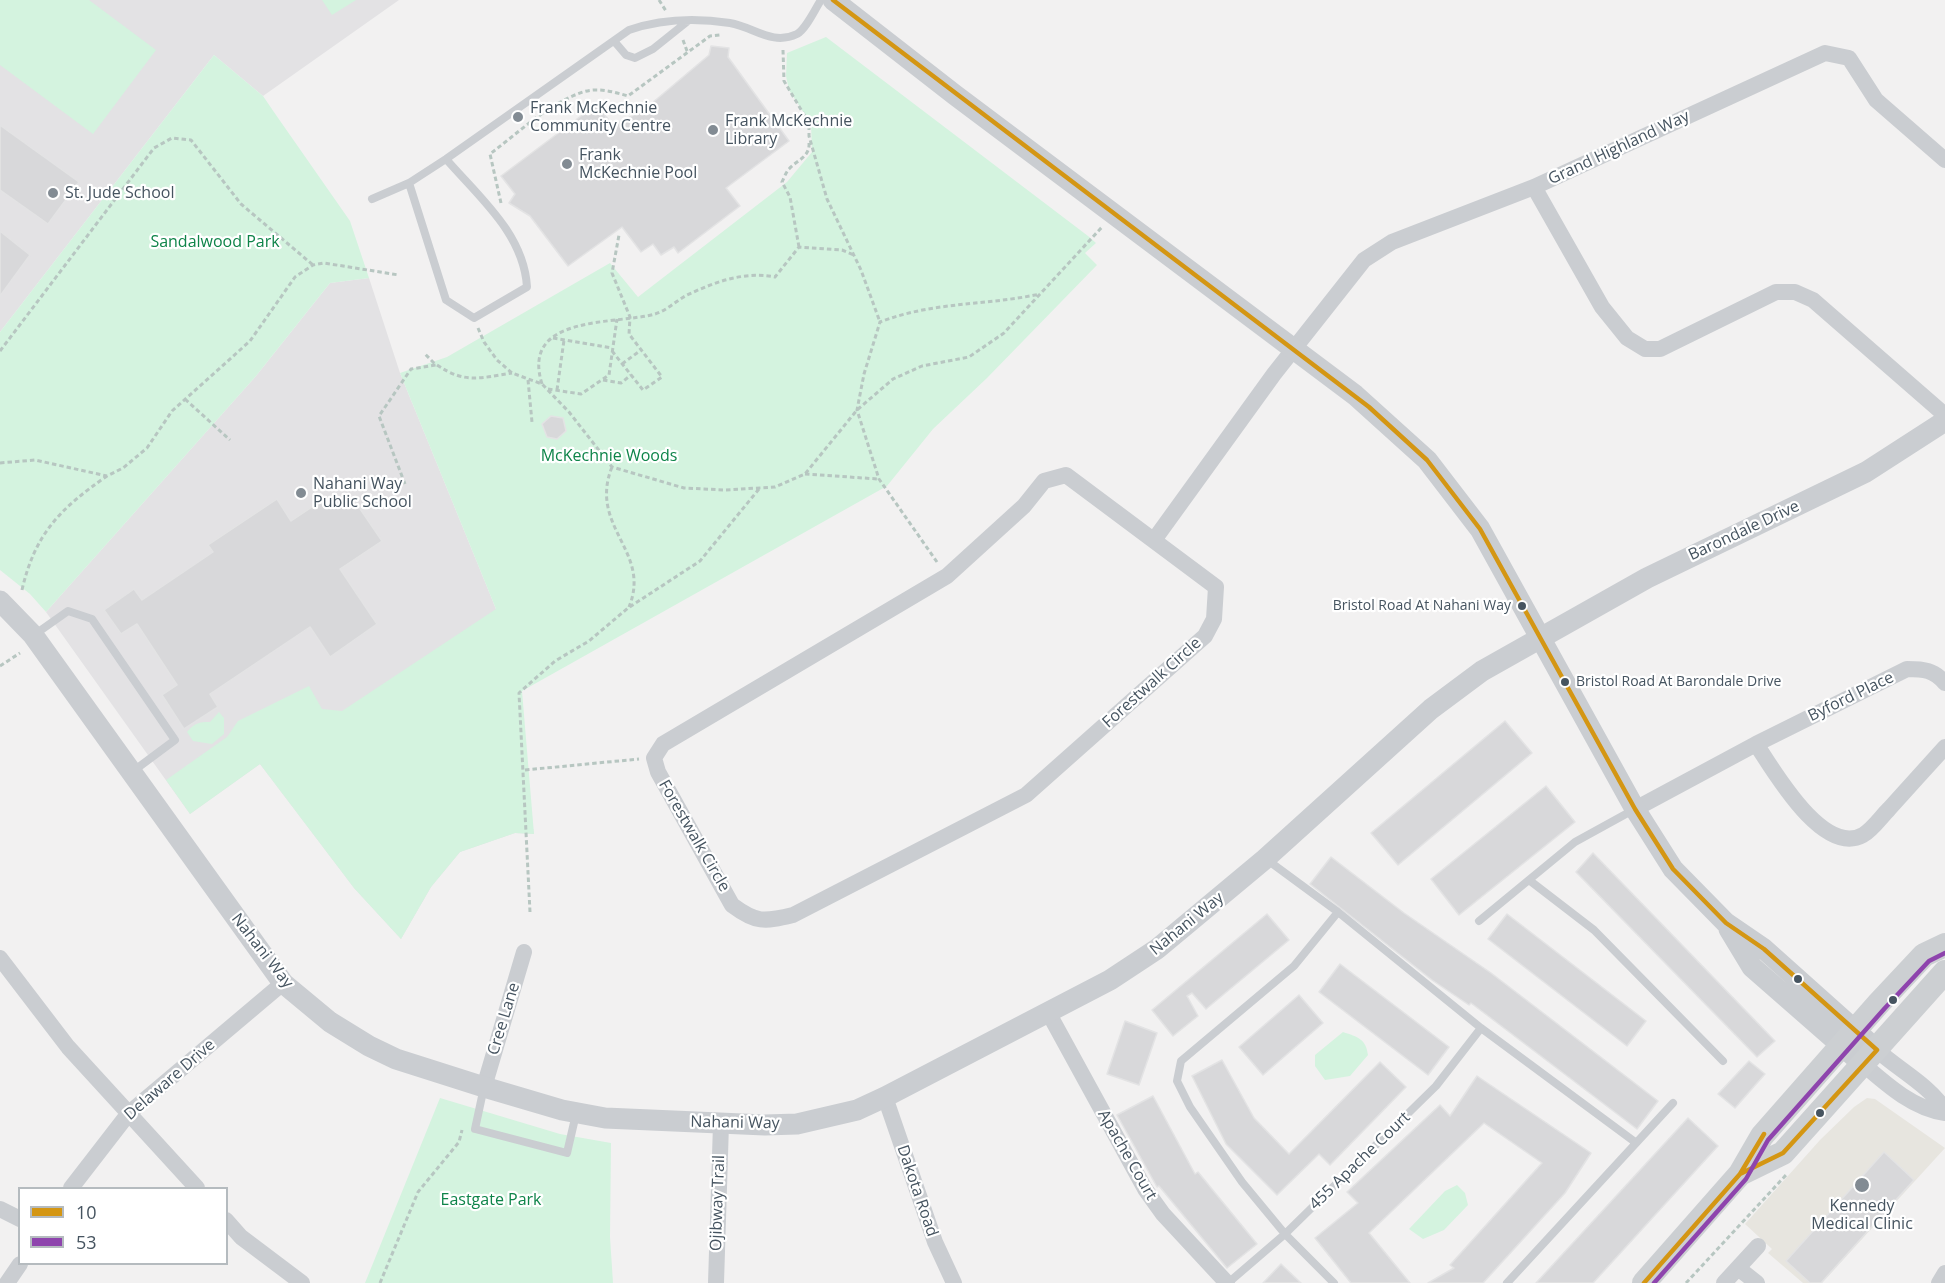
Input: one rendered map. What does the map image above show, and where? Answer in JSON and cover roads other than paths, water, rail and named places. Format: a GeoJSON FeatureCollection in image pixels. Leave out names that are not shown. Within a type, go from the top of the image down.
{"type":"FeatureCollection","features":[{"type":"Feature","properties":{"kind":"main road"},"geometry":{"type":"LineString","coordinates":[[1644,1283],[1740,1174],[1762,1136],[1849,1038],[1924,955],[1945,945]]}},
{"type":"Feature","properties":{"kind":"main road"},"geometry":{"type":"LineString","coordinates":[[1740,1174],[1784,1153],[1945,972]]}},
{"type":"Feature","properties":{"kind":"street"},"geometry":{"type":"LineString","coordinates":[[834,0],[1369,407],[1427,460],[1480,529],[1635,809],[1673,869],[1726,923],[1764,949],[1870,1058],[1897,1068],[1936,1096],[1945,1112]]}},
{"type":"Feature","properties":{"kind":"street","name":"Grand Highland Way"},"geometry":{"type":"LineString","coordinates":[[1293,350],[1364,260],[1392,242],[1534,187],[1825,53],[1837,53],[1849,58],[1875,100],[1945,160]]}},
{"type":"Feature","properties":{"kind":"street"},"geometry":{"type":"LineString","coordinates":[[1534,187],[1602,307],[1626,338],[1645,348],[1660,349],[1776,292],[1795,292],[1812,300],[1945,415]]}},
{"type":"Feature","properties":{"kind":"street"},"geometry":{"type":"LineString","coordinates":[[1154,540],[1293,350]]}},
{"type":"Feature","properties":{"kind":"street","name":"Barondale Drive"},"geometry":{"type":"LineString","coordinates":[[1541,639],[1647,578],[1866,472],[1945,421]]}},
{"type":"Feature","properties":{"kind":"street","name":"Forestwalk Circle"},"geometry":{"type":"LineString","coordinates":[[1066,475],[1154,540],[1216,586],[1214,619],[1205,636],[1026,795],[793,915],[770,921],[750,919],[732,905],[658,772],[654,758],[663,744],[947,576],[1024,506],[1044,481],[1066,475]]}},
{"type":"Feature","properties":{"kind":"street","name":"Nahani Way"},"geometry":{"type":"LineString","coordinates":[[0,601],[33,635],[283,983],[330,1022],[369,1046],[404,1061],[576,1113],[620,1119],[721,1124],[797,1124],[857,1110],[1110,980],[1157,950],[1265,859],[1440,701],[1482,671],[1541,639]]}},
{"type":"Feature","properties":{"kind":"street","name":"Byford Place"},"geometry":{"type":"LineString","coordinates":[[1635,809],[1756,744],[1908,669],[1929,670],[1945,683]]}},
{"type":"Feature","properties":{"kind":"street"},"geometry":{"type":"LineString","coordinates":[[1756,744],[1786,790],[1806,812],[1827,832],[1837,838],[1851,839],[1868,831],[1945,747]]}},
{"type":"Feature","properties":{"kind":"street","name":"Cree Lane"},"geometry":{"type":"LineString","coordinates":[[484,1087],[524,952]]}},
{"type":"Feature","properties":{"kind":"street"},"geometry":{"type":"LineString","coordinates":[[0,957],[68,1047],[196,1187]]}},
{"type":"Feature","properties":{"kind":"street","name":"Delaware Drive"},"geometry":{"type":"LineString","coordinates":[[72,1187],[129,1113],[283,983]]}},
{"type":"Feature","properties":{"kind":"street","name":"Apache Court"},"geometry":{"type":"LineString","coordinates":[[1048,1012],[1145,1189],[1163,1214],[1228,1283]]}},
{"type":"Feature","properties":{"kind":"street","name":"Dakota Road"},"geometry":{"type":"LineString","coordinates":[[885,1097],[935,1242],[954,1283]]}},
{"type":"Feature","properties":{"kind":"street","name":"Ojibway Trail"},"geometry":{"type":"LineString","coordinates":[[716,1283],[721,1124]]}},
{"type":"Feature","properties":{"kind":"street"},"geometry":{"type":"LineString","coordinates":[[0,1209],[18,1218]]}},
{"type":"Feature","properties":{"kind":"street"},"geometry":{"type":"LineString","coordinates":[[228,1222],[250,1244],[302,1283]]}},
{"type":"Feature","properties":{"kind":"street"},"geometry":{"type":"LineString","coordinates":[[1724,1283],[1758,1246]]}},
{"type":"Feature","properties":{"kind":"street"},"geometry":{"type":"LineString","coordinates":[[7,1283],[19,1265]]}},
{"type":"Feature","properties":{"kind":"street"},"geometry":{"type":"LineString","coordinates":[[1738,1268],[1757,1283]]}},
{"type":"Feature","properties":{"kind":"street"},"geometry":{"type":"LineString","coordinates":[[1939,1283],[1945,1273]]}},
{"type":"Feature","properties":{"kind":"lane"},"geometry":{"type":"LineString","coordinates":[[372,199],[409,183],[446,159],[629,30],[651,22],[688,21],[732,24],[767,37],[783,38],[799,33],[821,0]]}},
{"type":"Feature","properties":{"kind":"lane"},"geometry":{"type":"LineString","coordinates":[[614,40],[626,55],[635,58],[653,49],[688,21]]}},
{"type":"Feature","properties":{"kind":"lane"},"geometry":{"type":"LineString","coordinates":[[409,183],[446,300],[474,318],[527,287],[526,267],[507,228],[446,159]]}},
{"type":"Feature","properties":{"kind":"lane"},"geometry":{"type":"LineString","coordinates":[[33,635],[68,611],[92,619],[176,741],[131,772]]}},
{"type":"Feature","properties":{"kind":"lane"},"geometry":{"type":"LineString","coordinates":[[1479,921],[1575,842],[1635,809]]}},
{"type":"Feature","properties":{"kind":"lane"},"geometry":{"type":"LineString","coordinates":[[1265,859],[1338,912],[1481,1028],[1635,1142]]}},
{"type":"Feature","properties":{"kind":"lane"},"geometry":{"type":"LineString","coordinates":[[1529,880],[1594,930],[1723,1061]]}},
{"type":"Feature","properties":{"kind":"lane"},"geometry":{"type":"LineString","coordinates":[[1334,1283],[1285,1234],[1242,1182],[1190,1107],[1177,1081],[1181,1061],[1294,966],[1338,912]]}},
{"type":"Feature","properties":{"kind":"lane","name":"455 Apache Court"},"geometry":{"type":"LineString","coordinates":[[1228,1283],[1285,1234],[1436,1086],[1481,1028]]}},
{"type":"Feature","properties":{"kind":"lane"},"geometry":{"type":"LineString","coordinates":[[484,1087],[475,1129],[567,1153],[576,1113]]}},
{"type":"Feature","properties":{"kind":"lane"},"geometry":{"type":"LineString","coordinates":[[1507,1283],[1673,1102]]}},
{"type":"Feature","properties":{"kind":"place","name":"Frank McKechnie Community Centre"},"geometry":{"type":"Point","coordinates":[518,117]}},
{"type":"Feature","properties":{"kind":"place","name":"Frank McKechnie Library"},"geometry":{"type":"Point","coordinates":[713,130]}},
{"type":"Feature","properties":{"kind":"place","name":"Frank McKechnie Pool"},"geometry":{"type":"Point","coordinates":[567,164]}},
{"type":"Feature","properties":{"kind":"place","name":"St. Jude School"},"geometry":{"type":"Point","coordinates":[53,193]}},
{"type":"Feature","properties":{"kind":"place","name":"Nahani Way Public School"},"geometry":{"type":"Point","coordinates":[301,493]}},
{"type":"Feature","properties":{"kind":"place","name":"Bristol Road At Nahani Way"},"geometry":{"type":"Point","coordinates":[1522,606]}},
{"type":"Feature","properties":{"kind":"place","name":"Bristol Road At Barondale Drive"},"geometry":{"type":"Point","coordinates":[1565,682]}},
{"type":"Feature","properties":{"kind":"place","name":"Kennedy Medical Clinic"},"geometry":{"type":"Point","coordinates":[1862,1185]}},
{"type":"Feature","properties":{"kind":"park label","name":"Sandalwood Park"},"geometry":{"type":"Point","coordinates":[215,242]}},
{"type":"Feature","properties":{"kind":"park label","name":"McKechnie Woods"},"geometry":{"type":"Point","coordinates":[609,456]}},
{"type":"Feature","properties":{"kind":"park label","name":"Eastgate Park"},"geometry":{"type":"Point","coordinates":[491,1200]}}]}
